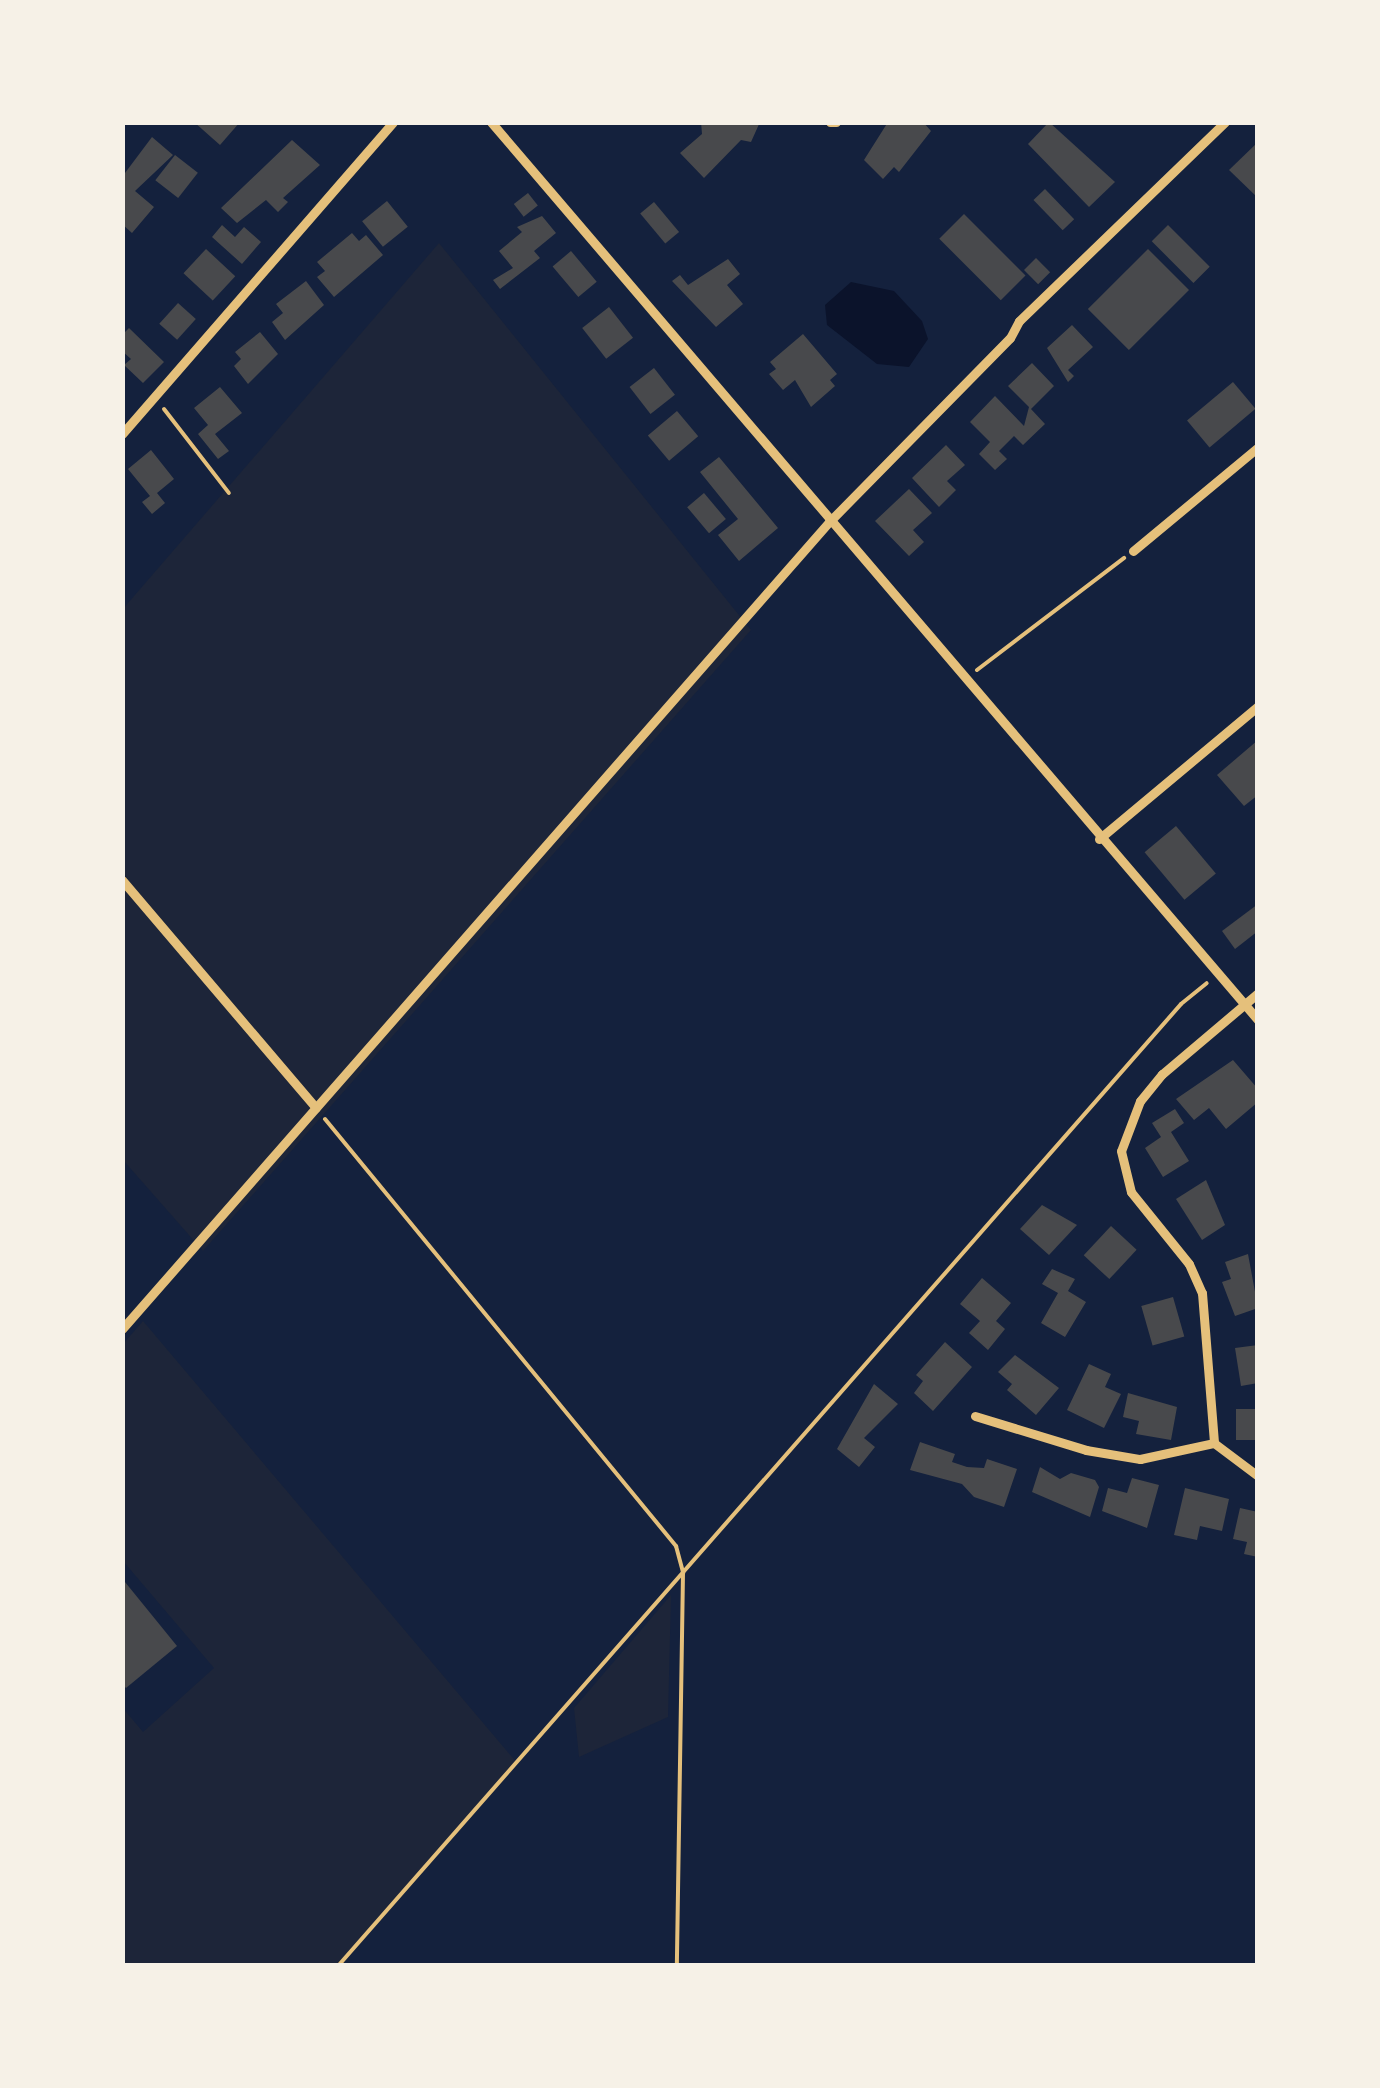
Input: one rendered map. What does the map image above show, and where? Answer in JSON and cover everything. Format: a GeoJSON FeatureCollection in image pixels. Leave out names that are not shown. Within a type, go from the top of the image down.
{"type":"FeatureCollection","features":[{"type":"Feature","properties":{"kind":"street"},"geometry":{"type":"LineString","coordinates":[[122,434],[394,122]]}},
{"type":"Feature","properties":{"kind":"street"},"geometry":{"type":"LineString","coordinates":[[491,122],[1214,977],[1245,1002],[1258,1020]]}},
{"type":"Feature","properties":{"kind":"street"},"geometry":{"type":"LineString","coordinates":[[122,1330],[829,522],[1010,338],[1019,321],[1225,122]]}},
{"type":"Feature","properties":{"kind":"street"},"geometry":{"type":"LineString","coordinates":[[1133,551],[1257,448]]}},
{"type":"Feature","properties":{"kind":"street"},"geometry":{"type":"LineString","coordinates":[[1099,838],[1258,706]]}},
{"type":"Feature","properties":{"kind":"street"},"geometry":{"type":"LineString","coordinates":[[122,880],[316,1108]]}},
{"type":"Feature","properties":{"kind":"street"},"geometry":{"type":"LineString","coordinates":[[1214,1443],[1202,1293],[1189,1264],[1131,1192],[1122,1151],[1140,1101],[1258,993]]}},
{"type":"Feature","properties":{"kind":"street"},"geometry":{"type":"LineString","coordinates":[[975,1416],[1086,1450],[1140,1458],[1214,1443],[1258,1476]]}},
{"type":"Feature","properties":{"kind":"path"},"geometry":{"type":"LineString","coordinates":[[154,397],[229,493]]}},
{"type":"Feature","properties":{"kind":"path"},"geometry":{"type":"LineString","coordinates":[[965,679],[1133,551]]}},
{"type":"Feature","properties":{"kind":"path"},"geometry":{"type":"LineString","coordinates":[[338,1966],[1182,1004],[1214,977]]}},
{"type":"Feature","properties":{"kind":"path"},"geometry":{"type":"LineString","coordinates":[[316,1108],[648,1504],[676,1546],[683,1573],[677,1966]]}},
{"type":"Feature","properties":{"kind":"shaded area"},"geometry":{"type":"Polygon","coordinates":[[[439,243],[751,630],[203,1251],[123,1160],[122,610],[439,243]]]}},
{"type":"Feature","properties":{"kind":"shaded area"},"geometry":{"type":"Polygon","coordinates":[[[851,282],[894,291],[922,321],[928,339],[909,367],[877,364],[827,325],[825,305],[851,282]]]}},
{"type":"Feature","properties":{"kind":"shaded area"},"geometry":{"type":"Polygon","coordinates":[[[143,1321],[517,1763],[337,1965],[123,1965],[122,1707],[143,1732],[214,1668],[123,1561],[123,1344],[143,1321]]]}},
{"type":"Feature","properties":{"kind":"shaded area"},"geometry":{"type":"Polygon","coordinates":[[[671,1595],[668,1717],[579,1757],[574,1708],[671,1595]]]}},
{"type":"Feature","properties":{"kind":"building"},"geometry":{"type":"Polygon","coordinates":[[[194,122],[240,122],[220,145],[194,122]]]}},
{"type":"Feature","properties":{"kind":"building"},"geometry":{"type":"Polygon","coordinates":[[[701,122],[760,122],[751,142],[741,140],[704,178],[680,153],[702,134],[701,122]]]}},
{"type":"Feature","properties":{"kind":"building"},"geometry":{"type":"Polygon","coordinates":[[[888,122],[923,122],[931,131],[899,172],[894,167],[883,179],[864,160],[888,122]]]}},
{"type":"Feature","properties":{"kind":"building"},"geometry":{"type":"Polygon","coordinates":[[[1049,122],[1115,182],[1089,207],[1028,144],[1049,122]]]}},
{"type":"Feature","properties":{"kind":"building"},"geometry":{"type":"Polygon","coordinates":[[[152,137],[173,155],[135,191],[154,207],[132,233],[122,224],[122,177],[152,137]]]}},
{"type":"Feature","properties":{"kind":"building"},"geometry":{"type":"Polygon","coordinates":[[[292,140],[320,165],[283,198],[288,202],[278,212],[266,200],[237,223],[221,208],[292,140]]]}},
{"type":"Feature","properties":{"kind":"building"},"geometry":{"type":"Polygon","coordinates":[[[1258,142],[1258,198],[1229,170],[1258,142]]]}},
{"type":"Feature","properties":{"kind":"building"},"geometry":{"type":"Polygon","coordinates":[[[175,155],[198,173],[178,198],[155,180],[175,155]]]}},
{"type":"Feature","properties":{"kind":"building"},"geometry":{"type":"Polygon","coordinates":[[[1045,189],[1074,219],[1063,230],[1033,200],[1045,189]]]}},
{"type":"Feature","properties":{"kind":"building"},"geometry":{"type":"Polygon","coordinates":[[[528,193],[538,206],[524,217],[514,204],[528,193]]]}},
{"type":"Feature","properties":{"kind":"building"},"geometry":{"type":"Polygon","coordinates":[[[387,201],[408,227],[383,247],[362,221],[387,201]]]}},
{"type":"Feature","properties":{"kind":"building"},"geometry":{"type":"Polygon","coordinates":[[[654,202],[679,232],[665,243],[640,214],[654,202]]]}},
{"type":"Feature","properties":{"kind":"building"},"geometry":{"type":"Polygon","coordinates":[[[964,214],[1026,276],[1001,300],[939,239],[964,214]]]}},
{"type":"Feature","properties":{"kind":"building"},"geometry":{"type":"Polygon","coordinates":[[[542,216],[556,233],[534,251],[540,258],[500,289],[493,280],[513,268],[499,251],[522,232],[517,227],[542,216]]]}},
{"type":"Feature","properties":{"kind":"building"},"geometry":{"type":"Polygon","coordinates":[[[222,225],[235,237],[244,227],[261,242],[242,264],[212,237],[222,225]]]}},
{"type":"Feature","properties":{"kind":"building"},"geometry":{"type":"Polygon","coordinates":[[[1168,225],[1210,267],[1193,283],[1152,241],[1168,225]]]}},
{"type":"Feature","properties":{"kind":"building"},"geometry":{"type":"Polygon","coordinates":[[[352,233],[359,241],[366,235],[383,255],[334,297],[317,277],[325,271],[317,262],[352,233]]]}},
{"type":"Feature","properties":{"kind":"building"},"geometry":{"type":"Polygon","coordinates":[[[206,249],[235,276],[213,300],[183,273],[206,249]]]}},
{"type":"Feature","properties":{"kind":"building"},"geometry":{"type":"Polygon","coordinates":[[[1148,249],[1189,290],[1129,350],[1088,309],[1148,249]]]}},
{"type":"Feature","properties":{"kind":"building"},"geometry":{"type":"Polygon","coordinates":[[[571,251],[597,282],[578,297],[553,266],[571,251]]]}},
{"type":"Feature","properties":{"kind":"building"},"geometry":{"type":"Polygon","coordinates":[[[1036,258],[1050,272],[1038,284],[1024,270],[1036,258]]]}},
{"type":"Feature","properties":{"kind":"building"},"geometry":{"type":"Polygon","coordinates":[[[728,259],[740,274],[727,285],[743,304],[716,327],[672,281],[680,275],[688,285],[728,259]]]}},
{"type":"Feature","properties":{"kind":"building"},"geometry":{"type":"Polygon","coordinates":[[[306,281],[324,305],[285,340],[272,322],[283,313],[276,304],[306,281]]]}},
{"type":"Feature","properties":{"kind":"building"},"geometry":{"type":"Polygon","coordinates":[[[178,303],[196,319],[177,340],[159,324],[178,303]]]}},
{"type":"Feature","properties":{"kind":"building"},"geometry":{"type":"Polygon","coordinates":[[[609,307],[633,338],[606,359],[582,328],[609,307]]]}},
{"type":"Feature","properties":{"kind":"building"},"geometry":{"type":"Polygon","coordinates":[[[1072,325],[1093,347],[1068,370],[1074,376],[1068,382],[1047,348],[1072,325]]]}},
{"type":"Feature","properties":{"kind":"building"},"geometry":{"type":"Polygon","coordinates":[[[129,328],[164,362],[143,383],[124,365],[131,359],[122,351],[122,335],[129,328]]]}},
{"type":"Feature","properties":{"kind":"building"},"geometry":{"type":"Polygon","coordinates":[[[260,332],[278,354],[248,384],[234,366],[241,359],[235,352],[260,332]]]}},
{"type":"Feature","properties":{"kind":"building"},"geometry":{"type":"Polygon","coordinates":[[[803,334],[837,374],[830,380],[835,386],[811,407],[795,380],[783,390],[769,374],[776,369],[770,362],[803,334]]]}},
{"type":"Feature","properties":{"kind":"building"},"geometry":{"type":"Polygon","coordinates":[[[1032,363],[1054,386],[1031,409],[1045,424],[1023,445],[1014,436],[999,451],[1007,459],[995,470],[979,454],[990,442],[970,422],[995,396],[1024,426],[1029,407],[1008,386],[1032,363]]]}},
{"type":"Feature","properties":{"kind":"building"},"geometry":{"type":"Polygon","coordinates":[[[654,368],[675,395],[651,414],[630,387],[654,368]]]}},
{"type":"Feature","properties":{"kind":"building"},"geometry":{"type":"Polygon","coordinates":[[[1233,382],[1255,409],[1210,447],[1187,421],[1233,382]]]}},
{"type":"Feature","properties":{"kind":"building"},"geometry":{"type":"Polygon","coordinates":[[[220,387],[242,413],[215,434],[229,451],[218,459],[198,434],[208,425],[194,408],[220,387]]]}},
{"type":"Feature","properties":{"kind":"building"},"geometry":{"type":"Polygon","coordinates":[[[677,411],[698,436],[669,461],[648,435],[677,411]]]}},
{"type":"Feature","properties":{"kind":"building"},"geometry":{"type":"Polygon","coordinates":[[[946,445],[965,465],[947,481],[956,490],[939,507],[912,478],[946,445]]]}},
{"type":"Feature","properties":{"kind":"building"},"geometry":{"type":"Polygon","coordinates":[[[151,450],[174,479],[157,493],[165,503],[152,514],[142,502],[150,496],[128,469],[151,450]]]}},
{"type":"Feature","properties":{"kind":"building"},"geometry":{"type":"Polygon","coordinates":[[[719,457],[778,528],[739,561],[718,535],[738,519],[700,472],[719,457]]]}},
{"type":"Feature","properties":{"kind":"building"},"geometry":{"type":"Polygon","coordinates":[[[909,489],[932,513],[913,530],[924,542],[909,556],[875,521],[909,489]]]}},
{"type":"Feature","properties":{"kind":"building"},"geometry":{"type":"Polygon","coordinates":[[[704,493],[726,519],[709,533],[687,507],[704,493]]]}},
{"type":"Feature","properties":{"kind":"building"},"geometry":{"type":"Polygon","coordinates":[[[1258,740],[1258,795],[1244,806],[1217,775],[1258,740]]]}},
{"type":"Feature","properties":{"kind":"building"},"geometry":{"type":"Polygon","coordinates":[[[1176,826],[1216,873],[1184,900],[1145,852],[1176,826]]]}},
{"type":"Feature","properties":{"kind":"building"},"geometry":{"type":"Polygon","coordinates":[[[1258,904],[1258,931],[1235,949],[1222,931],[1258,904]]]}},
{"type":"Feature","properties":{"kind":"building"},"geometry":{"type":"Polygon","coordinates":[[[1233,1060],[1258,1089],[1258,1102],[1226,1129],[1209,1108],[1194,1120],[1176,1099],[1233,1060]]]}},
{"type":"Feature","properties":{"kind":"building"},"geometry":{"type":"Polygon","coordinates":[[[1175,1109],[1184,1123],[1171,1132],[1189,1161],[1163,1177],[1145,1148],[1161,1137],[1152,1123],[1175,1109]]]}},
{"type":"Feature","properties":{"kind":"building"},"geometry":{"type":"Polygon","coordinates":[[[1206,1180],[1225,1225],[1202,1240],[1176,1199],[1206,1180]]]}},
{"type":"Feature","properties":{"kind":"building"},"geometry":{"type":"Polygon","coordinates":[[[1042,1205],[1077,1225],[1049,1255],[1020,1229],[1042,1205]]]}},
{"type":"Feature","properties":{"kind":"building"},"geometry":{"type":"Polygon","coordinates":[[[1111,1226],[1137,1250],[1109,1279],[1084,1255],[1111,1226]]]}},
{"type":"Feature","properties":{"kind":"building"},"geometry":{"type":"Polygon","coordinates":[[[1248,1254],[1258,1308],[1235,1316],[1222,1282],[1231,1279],[1225,1262],[1248,1254]]]}},
{"type":"Feature","properties":{"kind":"building"},"geometry":{"type":"Polygon","coordinates":[[[1052,1269],[1075,1279],[1068,1291],[1086,1302],[1065,1337],[1041,1323],[1058,1293],[1042,1284],[1052,1269]]]}},
{"type":"Feature","properties":{"kind":"building"},"geometry":{"type":"Polygon","coordinates":[[[982,1278],[1011,1303],[996,1321],[1005,1329],[988,1350],[969,1333],[980,1321],[960,1304],[982,1278]]]}},
{"type":"Feature","properties":{"kind":"building"},"geometry":{"type":"Polygon","coordinates":[[[1173,1297],[1184,1336],[1153,1346],[1141,1306],[1173,1297]]]}},
{"type":"Feature","properties":{"kind":"building"},"geometry":{"type":"Polygon","coordinates":[[[945,1342],[972,1367],[933,1411],[914,1393],[923,1381],[916,1375],[945,1342]]]}},
{"type":"Feature","properties":{"kind":"building"},"geometry":{"type":"Polygon","coordinates":[[[1258,1345],[1258,1383],[1241,1386],[1235,1348],[1258,1345]]]}},
{"type":"Feature","properties":{"kind":"building"},"geometry":{"type":"Polygon","coordinates":[[[1015,1355],[1059,1388],[1036,1415],[1007,1390],[1012,1384],[998,1372],[1015,1355]]]}},
{"type":"Feature","properties":{"kind":"building"},"geometry":{"type":"Polygon","coordinates":[[[1089,1364],[1111,1374],[1105,1387],[1121,1394],[1104,1428],[1067,1410],[1089,1364]]]}},
{"type":"Feature","properties":{"kind":"building"},"geometry":{"type":"Polygon","coordinates":[[[874,1384],[898,1404],[864,1438],[875,1447],[859,1467],[837,1449],[874,1384]]]}},
{"type":"Feature","properties":{"kind":"building"},"geometry":{"type":"Polygon","coordinates":[[[1128,1393],[1177,1407],[1171,1440],[1136,1434],[1139,1421],[1123,1417],[1128,1393]]]}},
{"type":"Feature","properties":{"kind":"building"},"geometry":{"type":"Polygon","coordinates":[[[1236,1409],[1258,1409],[1258,1440],[1236,1440],[1236,1409]]]}},
{"type":"Feature","properties":{"kind":"building"},"geometry":{"type":"Polygon","coordinates":[[[920,1442],[955,1454],[952,1462],[967,1467],[984,1468],[987,1459],[1017,1469],[1004,1507],[974,1497],[962,1484],[910,1470],[920,1442]]]}},
{"type":"Feature","properties":{"kind":"building"},"geometry":{"type":"Polygon","coordinates":[[[1040,1467],[1060,1479],[1071,1473],[1095,1480],[1099,1487],[1090,1517],[1032,1492],[1040,1467]]]}},
{"type":"Feature","properties":{"kind":"building"},"geometry":{"type":"Polygon","coordinates":[[[1132,1478],[1159,1485],[1147,1528],[1102,1511],[1108,1488],[1127,1493],[1132,1478]]]}},
{"type":"Feature","properties":{"kind":"building"},"geometry":{"type":"Polygon","coordinates":[[[1185,1488],[1229,1499],[1222,1531],[1200,1526],[1197,1540],[1174,1535],[1185,1488]]]}},
{"type":"Feature","properties":{"kind":"building"},"geometry":{"type":"Polygon","coordinates":[[[1240,1508],[1258,1512],[1258,1557],[1244,1554],[1247,1542],[1233,1539],[1240,1508]]]}},
{"type":"Feature","properties":{"kind":"building"},"geometry":{"type":"Polygon","coordinates":[[[125,1582],[177,1646],[126,1688],[122,1684],[125,1582]]]}}]}
